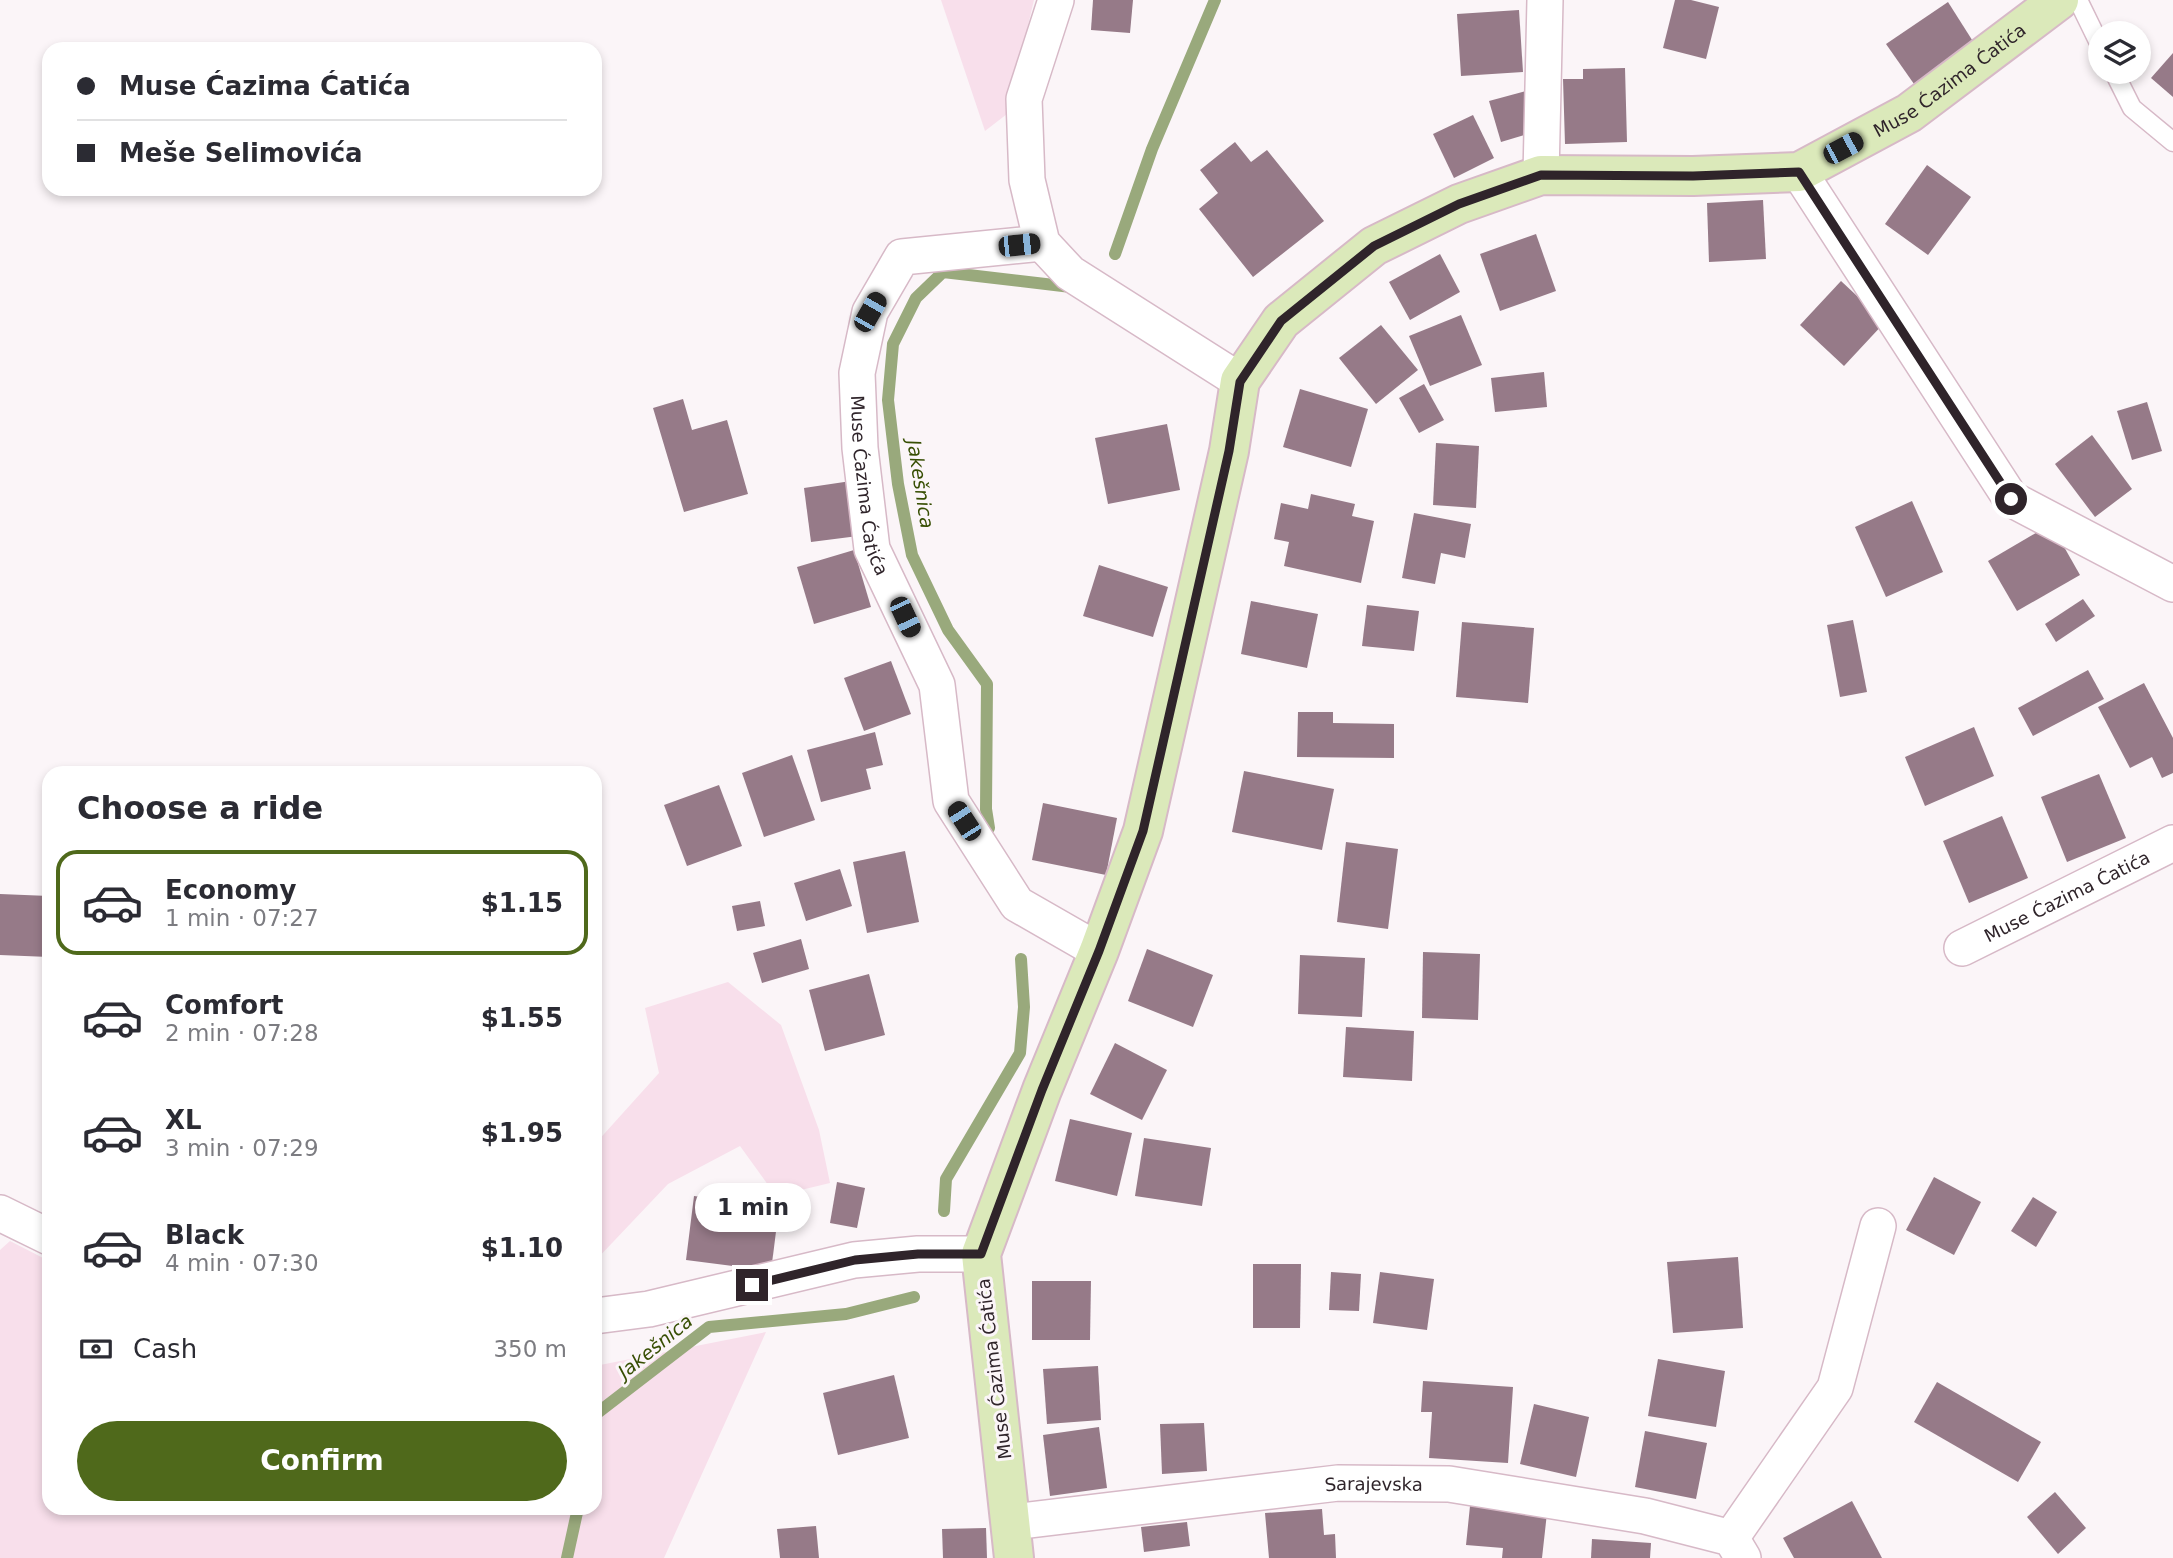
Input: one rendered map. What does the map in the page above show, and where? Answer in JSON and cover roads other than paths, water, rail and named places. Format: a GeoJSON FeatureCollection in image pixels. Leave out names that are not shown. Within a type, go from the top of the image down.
{"type":"FeatureCollection","features":[{"type":"Feature","properties":{"kind":"street"},"geometry":{"type":"LineString","coordinates":[[1056,0],[1024,99],[1027,180],[1042,243],[1070,273],[1240,382]]}},
{"type":"Feature","properties":{"kind":"street"},"geometry":{"type":"LineString","coordinates":[[1541,175],[1545,0]]}},
{"type":"Feature","properties":{"kind":"street","name":"Muse Ćazima Ćatića"},"geometry":{"type":"LineString","coordinates":[[1013,1540],[981,1254],[1143,831],[1229,451],[1240,382],[1281,321],[1374,246],[1459,204],[1541,175],[1693,176],[1799,172],[1909,113],[2059,0]]}},
{"type":"Feature","properties":{"kind":"street"},"geometry":{"type":"LineString","coordinates":[[1799,172],[2011,499],[2173,584]]}},
{"type":"Feature","properties":{"kind":"street","name":"Muse Ćazima Ćatića"},"geometry":{"type":"LineString","coordinates":[[1042,243],[902,257],[870,312],[857,373],[860,448],[872,549],[937,685],[951,801],[1017,904],[1099,951]]}},
{"type":"Feature","properties":{"kind":"street","name":"Muse Ćazima Ćatića"},"geometry":{"type":"LineString","coordinates":[[1962,948],[2173,843]]}},
{"type":"Feature","properties":{"kind":"street"},"geometry":{"type":"LineString","coordinates":[[0,1213],[42,1234]]}},
{"type":"Feature","properties":{"kind":"street","name":"Sarajevska"},"geometry":{"type":"LineString","coordinates":[[1013,1540],[1338,1483],[1449,1484],[1645,1516],[1737,1548],[1835,1388],[1878,1226]]}},
{"type":"Feature","properties":{"kind":"street"},"geometry":{"type":"LineString","coordinates":[[602,1314],[649,1310],[855,1260],[918,1254],[981,1254]]}},
{"type":"Feature","properties":{"kind":"lane"},"geometry":{"type":"LineString","coordinates":[[2078,0],[2088,21]]}},
{"type":"Feature","properties":{"kind":"lane"},"geometry":{"type":"LineString","coordinates":[[2119,84],[2132,108],[2173,142]]}},
{"type":"Feature","properties":{"kind":"waterway","name":"Jakešnica"},"geometry":{"type":"LineString","coordinates":[[1115,254],[1152,149],[1215,0]]}},
{"type":"Feature","properties":{"kind":"waterway","name":"Jakešnica"},"geometry":{"type":"LineString","coordinates":[[989,828],[986,809],[987,684],[948,630],[912,555],[898,484],[888,400],[893,344],[916,298],[943,272],[1071,287]]}},
{"type":"Feature","properties":{"kind":"waterway","name":"Jakešnica"},"geometry":{"type":"LineString","coordinates":[[944,1211],[946,1179],[1020,1053],[1024,1007],[1021,959]]}},
{"type":"Feature","properties":{"kind":"waterway","name":"Jakešnica"},"geometry":{"type":"LineString","coordinates":[[602,1409],[709,1327],[846,1314],[914,1297]]}},
{"type":"Feature","properties":{"kind":"waterway","name":"Jakešnica"},"geometry":{"type":"LineString","coordinates":[[567,1558],[576,1515]]}}]}
